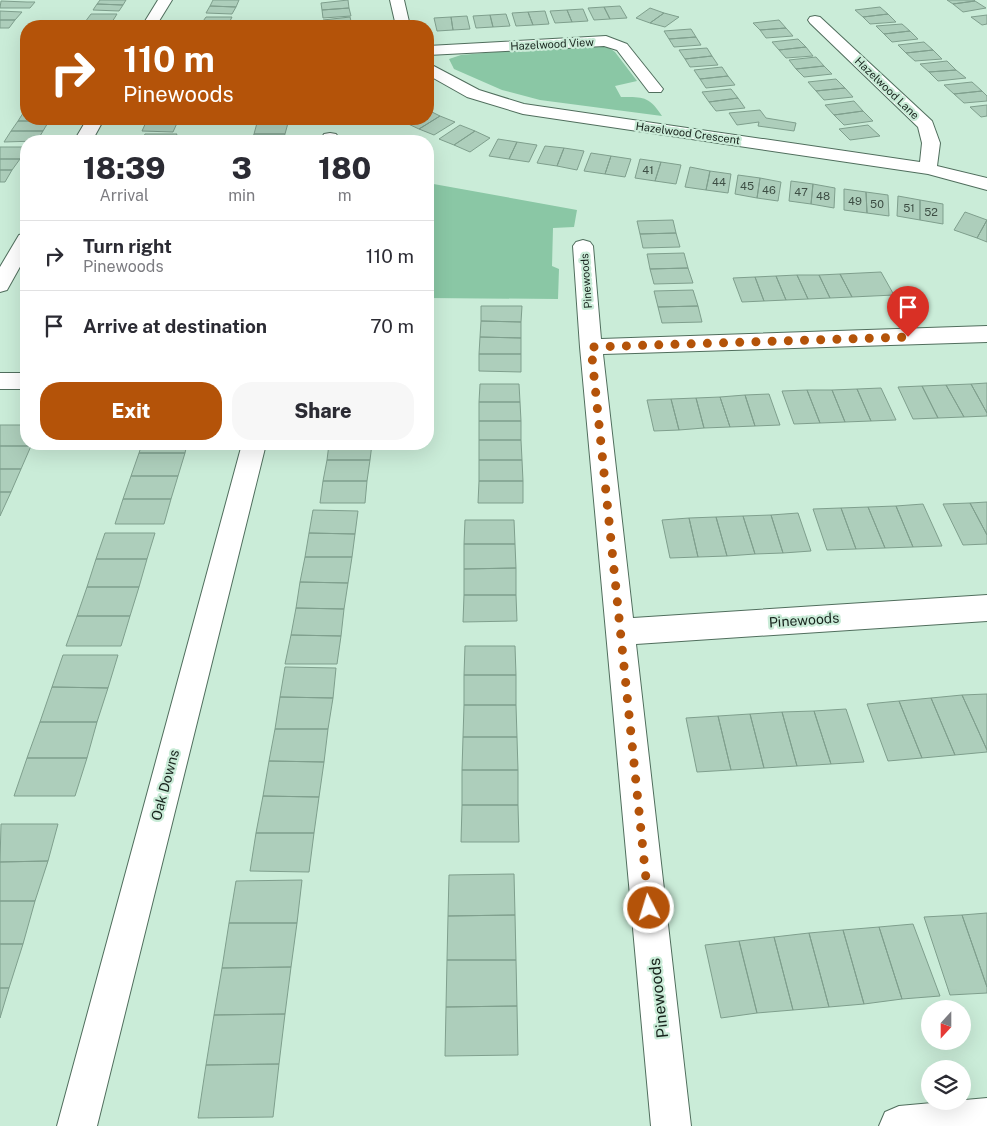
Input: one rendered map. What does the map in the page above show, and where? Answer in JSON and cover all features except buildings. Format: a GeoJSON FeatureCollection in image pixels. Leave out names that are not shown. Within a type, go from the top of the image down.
{"type":"FeatureCollection","features":[{"type":"Feature","properties":{"kind":"street"},"geometry":{"type":"LineString","coordinates":[[153,20],[165,0]]}},
{"type":"Feature","properties":{"kind":"street"},"geometry":{"type":"LineString","coordinates":[[397,0],[402,20]]}},
{"type":"Feature","properties":{"kind":"street","name":"Hazelwood Lane"},"geometry":{"type":"LineString","coordinates":[[816,20],[926,126],[931,143],[928,169]]}},
{"type":"Feature","properties":{"kind":"street","name":"Hazelwood View"},"geometry":{"type":"LineString","coordinates":[[434,51],[606,41],[622,47],[654,88]]}},
{"type":"Feature","properties":{"kind":"street","name":"Hazelwood Crescent"},"geometry":{"type":"LineString","coordinates":[[434,73],[445,81],[475,95],[523,109],[928,169],[987,184]]}},
{"type":"Feature","properties":{"kind":"street","name":"Pinewoods"},"geometry":{"type":"LineString","coordinates":[[583,246],[591,347],[671,1126]]}},
{"type":"Feature","properties":{"kind":"street"},"geometry":{"type":"LineString","coordinates":[[0,284],[20,249]]}},
{"type":"Feature","properties":{"kind":"street"},"geometry":{"type":"LineString","coordinates":[[591,347],[987,334]]}},
{"type":"Feature","properties":{"kind":"street"},"geometry":{"type":"LineString","coordinates":[[0,382],[20,381]]}},
{"type":"Feature","properties":{"kind":"street","name":"Oak Downs"},"geometry":{"type":"LineString","coordinates":[[77,1126],[252,450]]}},
{"type":"Feature","properties":{"kind":"street","name":"Pinewoods"},"geometry":{"type":"LineString","coordinates":[[621,632],[987,608]]}},
{"type":"Feature","properties":{"kind":"street"},"geometry":{"type":"LineString","coordinates":[[899,1126],[987,1118]]}},
{"type":"Feature","properties":{"kind":"green space"},"geometry":{"type":"Polygon","coordinates":[[[604,44],[615,52],[637,81],[615,86],[621,97],[645,99],[662,116],[540,100],[502,90],[454,69],[449,59],[461,55],[604,44]]]}},
{"type":"Feature","properties":{"kind":"green space"},"geometry":{"type":"Polygon","coordinates":[[[434,184],[577,210],[574,227],[553,228],[552,266],[559,269],[558,299],[434,298],[434,184]]]}},
{"type":"Feature","properties":{"kind":"route"},"geometry":{"type":"LineString","coordinates":[[649,908],[591,347],[908,337]]}}]}
